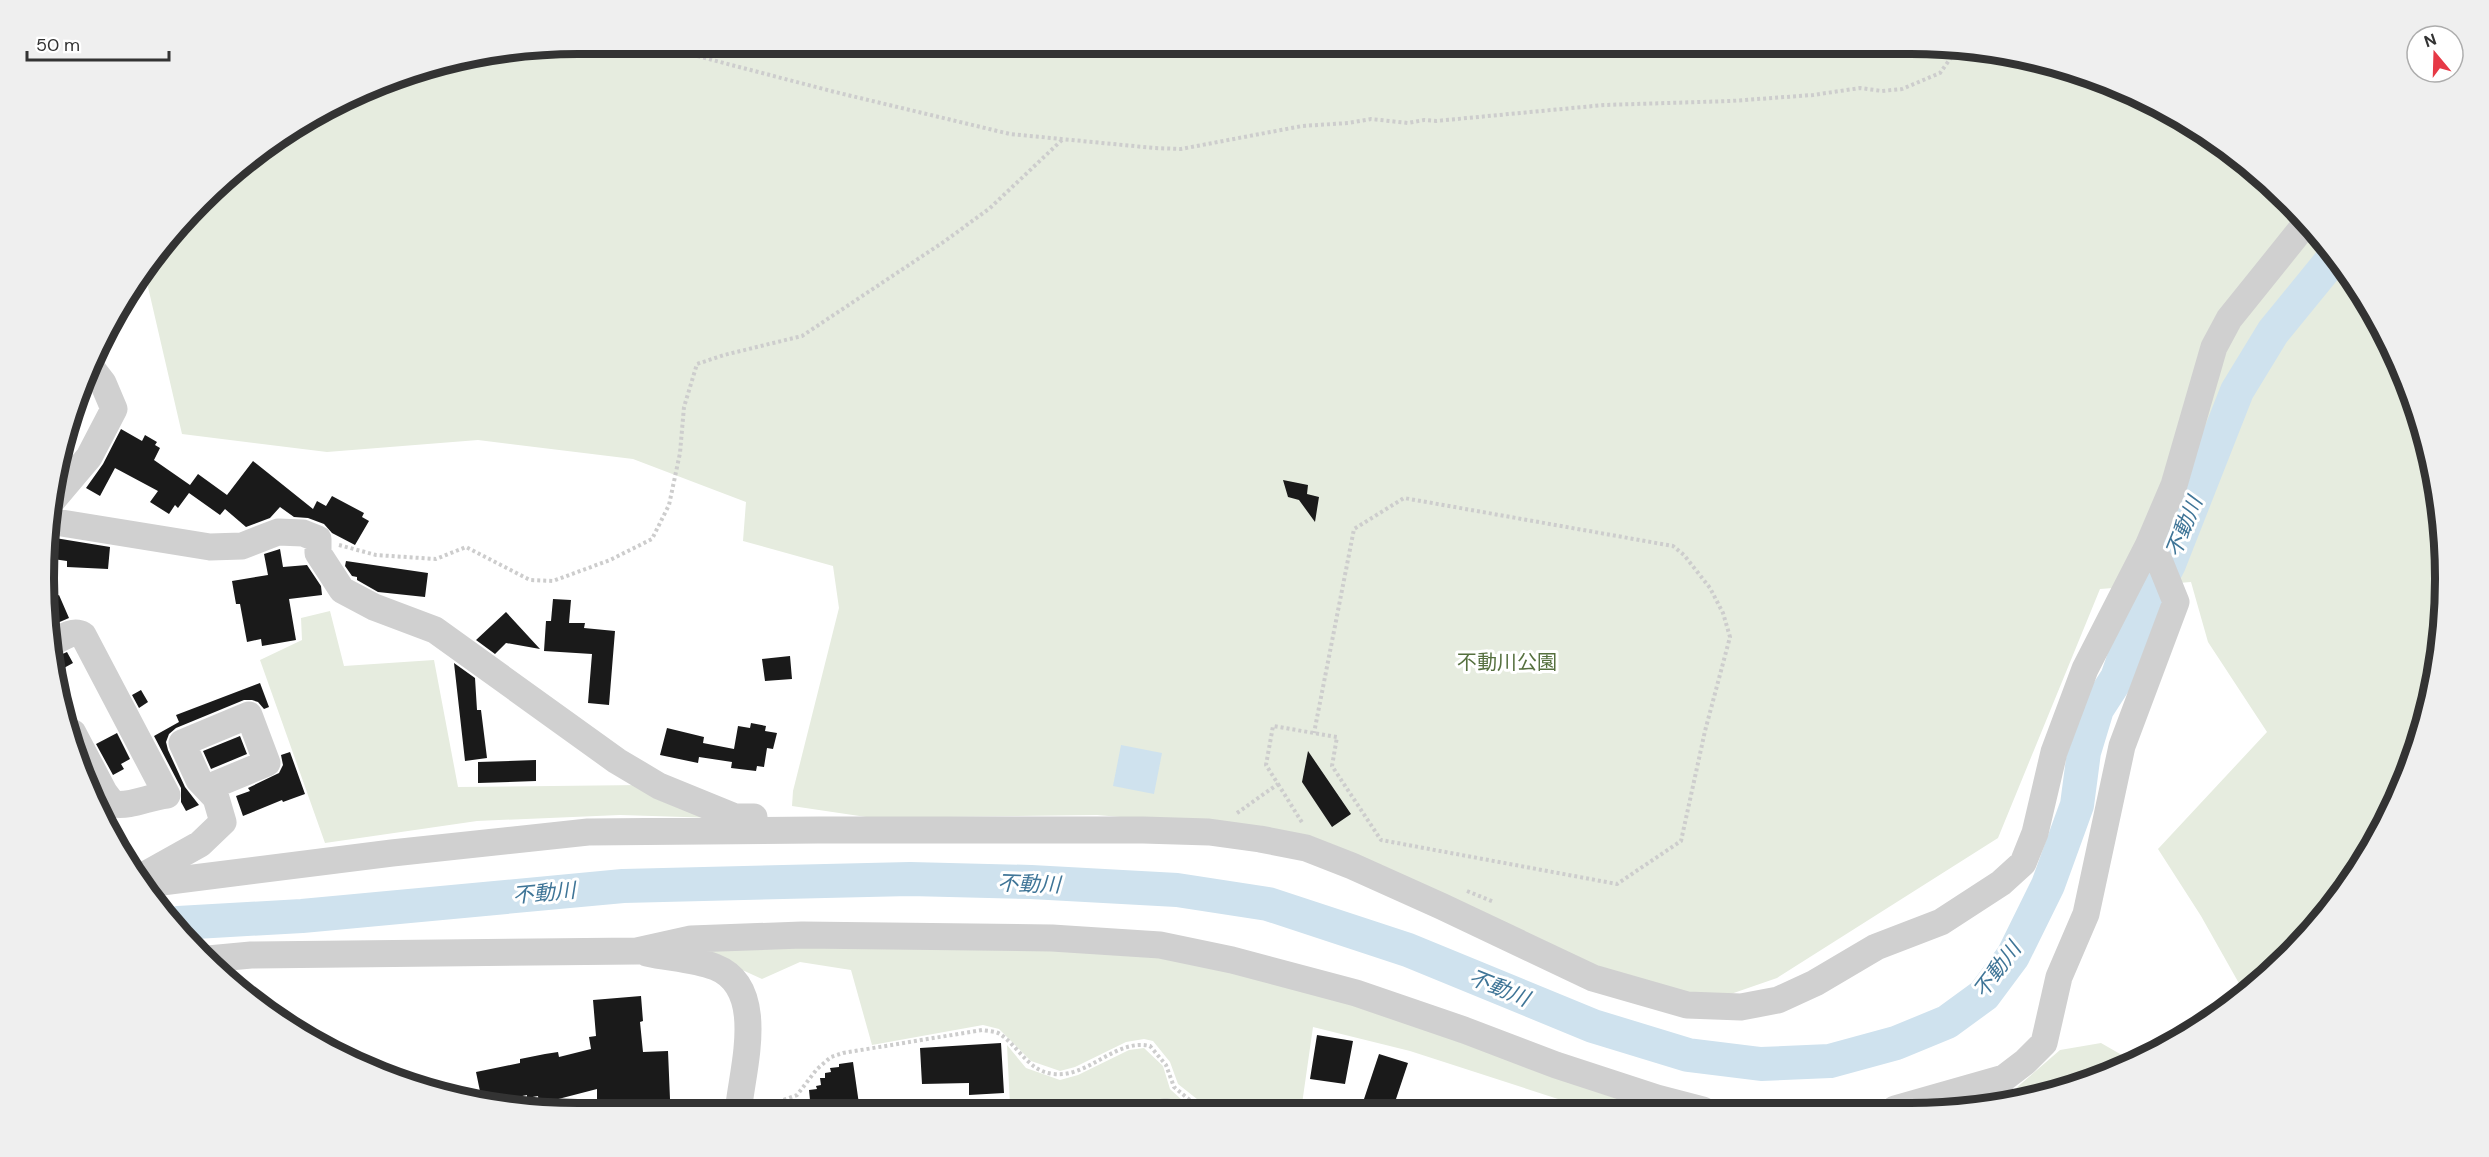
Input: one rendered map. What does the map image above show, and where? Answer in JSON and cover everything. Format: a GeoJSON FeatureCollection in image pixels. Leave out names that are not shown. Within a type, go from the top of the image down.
{"type":"FeatureCollection","features":[{"type":"Feature","properties":{"kind":"street"},"geometry":{"type":"LineString","coordinates":[[152,883],[392,853],[588,832],[1143,830],[1209,832],[1260,838],[1306,848],[1431,902],[1593,978],[1687,1005],[1741,1007],[1778,1000],[1815,983],[1876,947],[1941,922],[2001,883],[2022,863],[2035,832],[2054,752],[2085,669],[2153,553],[2214,346],[2229,319],[2301,229]]}},
{"type":"Feature","properties":{"kind":"street"},"geometry":{"type":"LineString","coordinates":[[62,489],[89,457],[114,409],[103,382],[96,374]]}},
{"type":"Feature","properties":{"kind":"street"},"geometry":{"type":"LineString","coordinates":[[57,522],[210,547],[242,546],[278,532],[303,533],[318,538],[318,553],[342,590],[374,607],[435,630],[617,761],[659,786],[735,817],[807,818],[819,830]]}},
{"type":"Feature","properties":{"kind":"street"},"geometry":{"type":"LineString","coordinates":[[1990,1097],[2004,1078],[2044,1043],[2059,977],[2086,914],[2122,746],[2176,603],[2175,595],[2153,553]]}},
{"type":"Feature","properties":{"kind":"street"},"geometry":{"type":"LineString","coordinates":[[57,641],[76,632],[83,635],[166,795],[124,806],[113,804],[101,795]]}},
{"type":"Feature","properties":{"kind":"street"},"geometry":{"type":"LineString","coordinates":[[145,875],[200,844],[223,822],[216,798],[207,788]]}},
{"type":"Feature","properties":{"kind":"street"},"geometry":{"type":"LineString","coordinates":[[217,958],[637,951],[691,939],[802,935],[1052,938],[1160,945],[1232,960],[1356,993],[1556,1065],[1676,1103]]}},
{"type":"Feature","properties":{"kind":"street"},"geometry":{"type":"LineString","coordinates":[[637,951],[715,967],[734,978],[746,1005],[748,1026],[739,1103]]}},
{"type":"Feature","properties":{"kind":"street"},"geometry":{"type":"LineString","coordinates":[[1917,1103],[2004,1078]]}},
{"type":"Feature","properties":{"kind":"path"},"geometry":{"type":"LineString","coordinates":[[690,54],[1010,134],[1155,148],[1181,148],[1302,126],[1371,119],[1408,123],[1604,105],[1731,101],[1813,95],[1860,88],[1882,91],[1902,89],[1940,72],[1952,56]]}},
{"type":"Feature","properties":{"kind":"path"},"geometry":{"type":"LineString","coordinates":[[318,538],[376,555],[436,559],[466,547],[530,580],[554,581],[610,560],[652,539],[669,505],[680,453],[684,407],[697,364],[802,336],[945,241],[990,208],[1064,138]]}},
{"type":"Feature","properties":{"kind":"path"},"geometry":{"type":"LineString","coordinates":[[1209,832],[1278,784],[1266,765],[1273,726],[1337,737],[1332,766],[1380,840],[1617,884],[1681,842],[1705,731],[1730,637],[1723,613],[1710,588],[1684,555],[1673,546],[1404,498],[1354,529],[1314,733]]}},
{"type":"Feature","properties":{"kind":"path"},"geometry":{"type":"LineString","coordinates":[[772,1103],[797,1095],[817,1069],[831,1057],[843,1053],[982,1030],[999,1033],[1029,1064],[1051,1074],[1061,1075],[1127,1047],[1150,1046],[1166,1065],[1174,1087],[1193,1103]]}},
{"type":"Feature","properties":{"kind":"green space","name":"不動川公園"},"geometry":{"type":"Polygon","coordinates":[[[578,54],[1945,55],[1979,58],[2046,72],[2111,94],[2142,108],[2173,124],[2230,162],[2256,184],[2305,233],[2327,259],[2365,316],[2395,378],[2407,410],[2425,476],[2431,510],[2435,578],[2434,613],[2431,647],[2417,714],[2395,779],[2365,841],[2327,898],[2305,924],[2241,986],[2201,916],[2158,849],[2267,732],[2208,642],[2191,582],[2100,589],[1998,838],[1777,978],[1725,996],[1700,997],[1632,983],[1261,829],[1097,815],[873,818],[792,806],[793,791],[839,608],[833,566],[743,541],[746,502],[633,459],[478,440],[327,452],[182,434],[147,281],[162,259],[184,233],[233,184],[287,142],[316,124],[378,94],[410,82],[476,64],[510,58],[578,54]]]}},
{"type":"Feature","properties":{"kind":"green space"},"geometry":{"type":"Polygon","coordinates":[[[330,611],[344,666],[434,660],[458,787],[641,785],[716,818],[620,815],[477,821],[325,843],[260,660],[302,640],[301,618],[330,611]]]}},
{"type":"Feature","properties":{"kind":"green space"},"geometry":{"type":"Polygon","coordinates":[[[692,947],[1141,950],[1353,1001],[1648,1103],[1570,1103],[1410,1051],[1313,1027],[1302,1103],[1202,1103],[1178,1084],[1170,1062],[1153,1041],[1144,1039],[1126,1042],[1075,1067],[1060,1071],[1031,1061],[999,1029],[983,1025],[872,1045],[851,970],[800,962],[762,979],[692,947]]]}},
{"type":"Feature","properties":{"kind":"green space"},"geometry":{"type":"Polygon","coordinates":[[[2101,1043],[2125,1057],[2079,1075],[2011,1093],[2060,1050],[2101,1043]]]}},
{"type":"Feature","properties":{"kind":"green space"},"geometry":{"type":"Polygon","coordinates":[[[1007,1045],[1026,1068],[1060,1080],[1078,1075],[1129,1050],[1144,1048],[1163,1066],[1170,1089],[1185,1103],[1010,1103],[1007,1045]]]}},
{"type":"Feature","properties":{"kind":"water"},"geometry":{"type":"Polygon","coordinates":[[[1121,745],[1162,753],[1154,794],[1113,786],[1121,745]]]}},
{"type":"Feature","properties":{"kind":"building"},"geometry":{"type":"Polygon","coordinates":[[[121,429],[142,441],[145,435],[157,442],[155,445],[160,448],[154,460],[190,485],[198,474],[227,495],[253,461],[313,509],[317,501],[326,506],[332,496],[364,513],[362,517],[369,521],[355,545],[332,533],[324,524],[308,518],[294,517],[280,507],[270,518],[246,527],[225,509],[220,515],[189,493],[178,508],[175,505],[169,514],[150,502],[158,491],[115,468],[100,496],[86,488],[103,464],[121,429]]]}},
{"type":"Feature","properties":{"kind":"building"},"geometry":{"type":"Polygon","coordinates":[[[1283,480],[1308,485],[1307,494],[1319,497],[1315,522],[1299,500],[1288,497],[1283,480]]]}},
{"type":"Feature","properties":{"kind":"building"},"geometry":{"type":"Polygon","coordinates":[[[56,538],[110,547],[108,569],[67,567],[67,561],[55,559],[56,538]]]}},
{"type":"Feature","properties":{"kind":"building"},"geometry":{"type":"Polygon","coordinates":[[[280,549],[283,567],[307,565],[321,586],[322,595],[289,599],[296,640],[262,646],[261,639],[247,642],[240,604],[236,604],[232,581],[268,575],[264,554],[280,549]]]}},
{"type":"Feature","properties":{"kind":"building"},"geometry":{"type":"Polygon","coordinates":[[[346,561],[428,573],[425,597],[378,592],[352,576],[345,566],[346,561]]]}},
{"type":"Feature","properties":{"kind":"building"},"geometry":{"type":"Polygon","coordinates":[[[59,595],[69,618],[56,624],[55,613],[55,597],[59,595]]]}},
{"type":"Feature","properties":{"kind":"building"},"geometry":{"type":"Polygon","coordinates":[[[553,599],[571,600],[569,623],[585,623],[584,628],[615,631],[609,705],[588,703],[592,654],[544,651],[546,621],[551,621],[553,599]]]}},
{"type":"Feature","properties":{"kind":"building"},"geometry":{"type":"Polygon","coordinates":[[[506,612],[540,649],[506,643],[495,654],[476,640],[506,612]]]}},
{"type":"Feature","properties":{"kind":"building"},"geometry":{"type":"Polygon","coordinates":[[[67,652],[73,663],[62,669],[59,655],[67,652]]]}},
{"type":"Feature","properties":{"kind":"building"},"geometry":{"type":"Polygon","coordinates":[[[790,656],[792,679],[765,681],[762,659],[790,656]]]}},
{"type":"Feature","properties":{"kind":"building"},"geometry":{"type":"Polygon","coordinates":[[[454,663],[475,678],[477,710],[481,710],[487,758],[465,761],[454,663]]]}},
{"type":"Feature","properties":{"kind":"building"},"geometry":{"type":"Polygon","coordinates":[[[260,683],[269,707],[264,709],[258,702],[244,700],[176,728],[169,734],[166,742],[168,750],[185,787],[199,805],[186,811],[181,802],[181,788],[154,736],[179,722],[176,715],[260,683]]]}},
{"type":"Feature","properties":{"kind":"building"},"geometry":{"type":"Polygon","coordinates":[[[141,690],[148,702],[139,708],[132,695],[141,690]]]}},
{"type":"Feature","properties":{"kind":"building"},"geometry":{"type":"Polygon","coordinates":[[[751,723],[766,726],[765,731],[777,733],[773,749],[767,748],[764,767],[757,766],[756,771],[731,768],[732,762],[699,757],[698,763],[660,755],[667,728],[704,737],[703,743],[734,749],[738,726],[750,728],[751,723]]]}},
{"type":"Feature","properties":{"kind":"building"},"geometry":{"type":"Polygon","coordinates":[[[117,733],[130,759],[121,764],[124,769],[113,775],[96,744],[117,733]]]}},
{"type":"Feature","properties":{"kind":"building"},"geometry":{"type":"Polygon","coordinates":[[[240,736],[247,754],[211,769],[203,751],[240,736]]]}},
{"type":"Feature","properties":{"kind":"building"},"geometry":{"type":"Polygon","coordinates":[[[1308,751],[1351,814],[1332,827],[1302,782],[1308,751]]]}},
{"type":"Feature","properties":{"kind":"building"},"geometry":{"type":"Polygon","coordinates":[[[290,752],[305,794],[283,802],[282,800],[243,816],[236,796],[250,791],[248,788],[279,773],[283,765],[281,755],[290,752]]]}},
{"type":"Feature","properties":{"kind":"building"},"geometry":{"type":"Polygon","coordinates":[[[536,760],[536,781],[478,783],[478,762],[536,760]]]}},
{"type":"Feature","properties":{"kind":"building"},"geometry":{"type":"Polygon","coordinates":[[[641,996],[643,1021],[640,1022],[643,1052],[668,1051],[670,1099],[616,1101],[616,1099],[597,1099],[597,1089],[546,1102],[539,1102],[538,1096],[527,1098],[527,1095],[509,1099],[481,1094],[476,1072],[520,1063],[520,1059],[545,1054],[558,1052],[559,1057],[591,1049],[589,1037],[596,1036],[593,1000],[641,996]]]}},
{"type":"Feature","properties":{"kind":"building"},"geometry":{"type":"Polygon","coordinates":[[[1317,1035],[1353,1041],[1345,1084],[1310,1079],[1317,1035]]]}},
{"type":"Feature","properties":{"kind":"building"},"geometry":{"type":"Polygon","coordinates":[[[1001,1043],[1004,1093],[969,1095],[969,1083],[922,1084],[920,1048],[1001,1043]]]}},
{"type":"Feature","properties":{"kind":"building"},"geometry":{"type":"Polygon","coordinates":[[[1379,1054],[1408,1063],[1395,1103],[1363,1103],[1379,1054]]]}},
{"type":"Feature","properties":{"kind":"building"},"geometry":{"type":"Polygon","coordinates":[[[853,1062],[859,1103],[810,1103],[809,1090],[817,1089],[816,1086],[821,1085],[820,1078],[825,1078],[825,1073],[831,1072],[830,1068],[839,1067],[839,1064],[853,1062]]]}},
{"type":"Feature","properties":{"kind":"waterway","name":"不動川"},"geometry":{"type":"LineString","coordinates":[[183,923],[302,916],[623,886],[910,879],[1031,882],[1177,890],[1268,904],[1408,950],[1593,1026],[1688,1055],[1761,1064],[1830,1061],[1896,1043],[1947,1022],[1984,995],[2013,956],[2048,885],[2077,805],[2084,752],[2097,709],[2117,678],[2131,638],[2169,564],[2237,391],[2273,332],[2330,263]]}}]}
